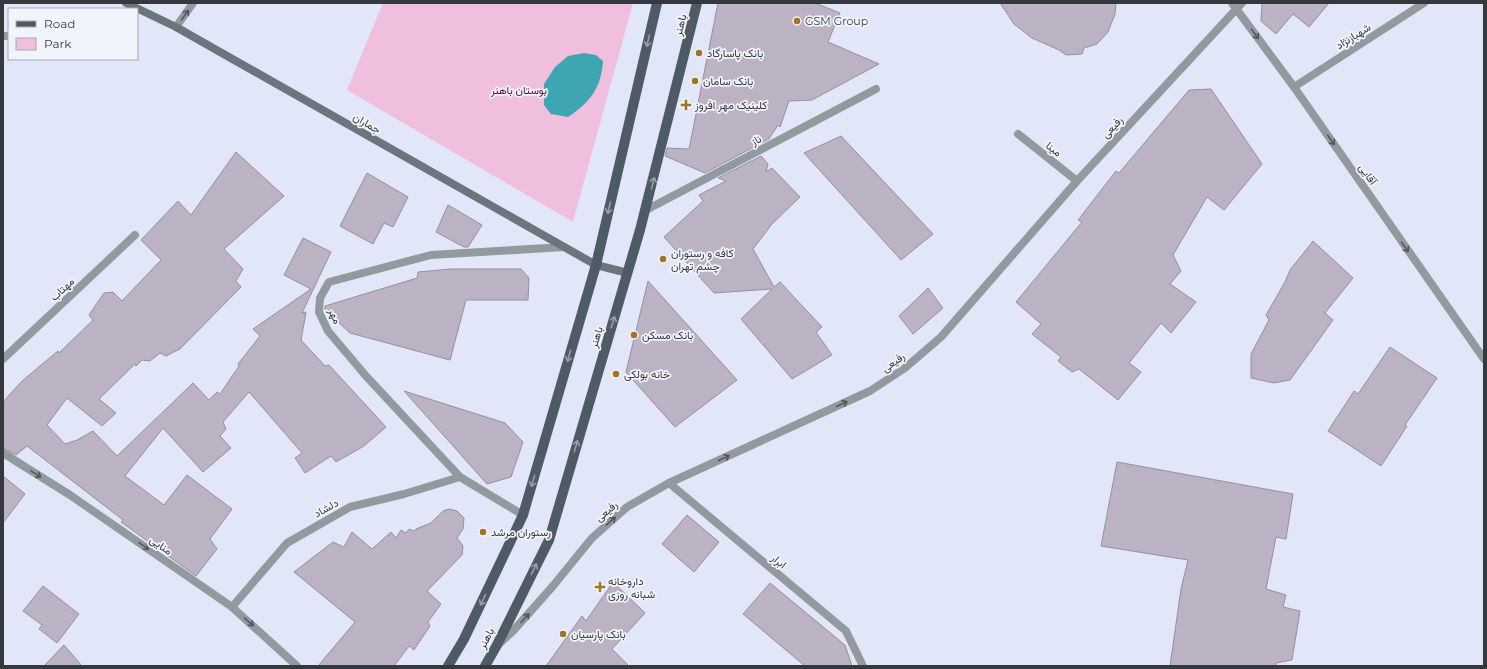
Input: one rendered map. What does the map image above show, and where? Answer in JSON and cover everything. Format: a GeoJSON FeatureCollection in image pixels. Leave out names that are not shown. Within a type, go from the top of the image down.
{"type":"FeatureCollection","features":[{"type":"Feature","properties":{"kind":"main road","name":"باهنر"},"geometry":{"type":"LineString","coordinates":[[448,666],[464,639],[523,515],[596,265],[657,3]]}},
{"type":"Feature","properties":{"kind":"main road","name":"باهنر"},"geometry":{"type":"LineString","coordinates":[[485,666],[497,645],[548,540],[646,210],[697,3]]}},
{"type":"Feature","properties":{"kind":"main road","name":"جماران"},"geometry":{"type":"LineString","coordinates":[[138,8],[176,27],[596,265],[628,274]]}},
{"type":"Feature","properties":{"kind":"street"},"geometry":{"type":"LineString","coordinates":[[176,27],[194,3]]}},
{"type":"Feature","properties":{"kind":"street","name":"شهبازنژاد"},"geometry":{"type":"LineString","coordinates":[[1294,87],[1424,3]]}},
{"type":"Feature","properties":{"kind":"street","name":"آقایی"},"geometry":{"type":"LineString","coordinates":[[1237,5],[1484,359]]}},
{"type":"Feature","properties":{"kind":"street","name":"رفیعی"},"geometry":{"type":"LineString","coordinates":[[497,645],[513,631],[553,586],[592,538],[627,507],[669,483],[870,391],[905,368],[941,337],[1077,181],[1237,5]]}},
{"type":"Feature","properties":{"kind":"street","name":"ناز"},"geometry":{"type":"LineString","coordinates":[[646,210],[876,89]]}},
{"type":"Feature","properties":{"kind":"street","name":"مینا"},"geometry":{"type":"LineString","coordinates":[[1018,134],[1077,181]]}},
{"type":"Feature","properties":{"kind":"street","name":"مهتاب"},"geometry":{"type":"LineString","coordinates":[[3,360],[136,235]]}},
{"type":"Feature","properties":{"kind":"street","name":"مهر"},"geometry":{"type":"LineString","coordinates":[[523,515],[460,477],[366,376],[328,331],[319,312],[320,298],[329,282],[431,255],[564,247]]}},
{"type":"Feature","properties":{"kind":"street","name":"منایی"},"geometry":{"type":"LineString","coordinates":[[3,453],[70,495],[232,607],[297,666]]}},
{"type":"Feature","properties":{"kind":"street","name":"دلشاد"},"geometry":{"type":"LineString","coordinates":[[232,607],[287,543],[350,507],[404,494],[460,477]]}},
{"type":"Feature","properties":{"kind":"street","name":"ابرار"},"geometry":{"type":"LineString","coordinates":[[669,483],[846,631],[863,666]]}},
{"type":"Feature","properties":{"kind":"green space","name":"بوستان باهنر"},"geometry":{"type":"Polygon","coordinates":[[[383,3],[633,3],[573,222],[347,90],[383,3]]]}},
{"type":"Feature","properties":{"kind":"water"},"geometry":{"type":"Polygon","coordinates":[[[584,53],[596,55],[603,61],[602,71],[597,87],[588,100],[568,117],[551,114],[544,105],[544,84],[555,67],[568,56],[584,53]]]}},
{"type":"Feature","properties":{"kind":"building"},"geometry":{"type":"Polygon","coordinates":[[[718,3],[815,3],[840,13],[828,42],[879,64],[812,100],[789,101],[780,127],[778,125],[769,139],[705,173],[665,156],[667,148],[689,149],[718,3]]]}},
{"type":"Feature","properties":{"kind":"building"},"geometry":{"type":"Polygon","coordinates":[[[1000,3],[1116,3],[1115,14],[1108,32],[1097,44],[1084,48],[1082,54],[1066,55],[1059,50],[1032,38],[1014,24],[1000,3]]]}},
{"type":"Feature","properties":{"kind":"building"},"geometry":{"type":"Polygon","coordinates":[[[1262,3],[1329,3],[1309,27],[1293,14],[1276,34],[1261,21],[1262,3]]]}},
{"type":"Feature","properties":{"kind":"building"},"geometry":{"type":"Polygon","coordinates":[[[1211,89],[1262,164],[1224,210],[1207,197],[1173,255],[1181,271],[1170,284],[1196,302],[1171,333],[1161,323],[1129,363],[1141,372],[1118,400],[1079,369],[1072,372],[1058,361],[1061,357],[1032,334],[1041,324],[1016,302],[1082,222],[1078,220],[1116,171],[1119,173],[1189,90],[1211,89]]]}},
{"type":"Feature","properties":{"kind":"building"},"geometry":{"type":"Polygon","coordinates":[[[841,136],[933,234],[901,260],[804,153],[841,136]]]}},
{"type":"Feature","properties":{"kind":"building"},"geometry":{"type":"Polygon","coordinates":[[[236,152],[284,196],[224,249],[243,269],[236,281],[241,287],[180,349],[166,356],[160,353],[150,361],[142,360],[136,366],[135,364],[99,399],[116,413],[102,426],[67,398],[47,425],[65,444],[77,440],[93,431],[117,456],[193,383],[209,400],[217,392],[220,394],[239,366],[238,364],[260,336],[253,329],[311,289],[284,275],[303,238],[331,252],[302,313],[306,312],[301,340],[325,366],[329,365],[386,427],[364,446],[336,462],[331,456],[305,473],[295,458],[302,453],[249,392],[223,422],[226,429],[220,436],[231,448],[203,472],[163,428],[125,476],[164,505],[187,475],[232,509],[210,539],[217,549],[196,576],[121,522],[123,520],[27,446],[16,455],[3,448],[3,402],[22,381],[58,351],[59,353],[93,320],[89,315],[104,293],[113,292],[122,301],[161,260],[141,240],[178,201],[191,215],[236,152]]]}},
{"type":"Feature","properties":{"kind":"building"},"geometry":{"type":"Polygon","coordinates":[[[761,156],[768,164],[766,172],[772,168],[800,197],[772,224],[753,249],[774,287],[780,282],[822,327],[816,332],[832,355],[792,379],[741,319],[772,289],[714,293],[664,237],[703,201],[699,195],[726,181],[718,178],[761,156]]]}},
{"type":"Feature","properties":{"kind":"building"},"geometry":{"type":"Polygon","coordinates":[[[367,173],[408,197],[393,227],[384,223],[373,244],[340,226],[367,173]]]}},
{"type":"Feature","properties":{"kind":"building"},"geometry":{"type":"Polygon","coordinates":[[[448,205],[482,225],[468,247],[464,247],[436,232],[448,205]]]}},
{"type":"Feature","properties":{"kind":"building"},"geometry":{"type":"Polygon","coordinates":[[[1313,241],[1353,278],[1325,313],[1333,320],[1290,380],[1274,383],[1251,378],[1251,354],[1269,320],[1266,315],[1285,282],[1290,270],[1313,241]]]}},
{"type":"Feature","properties":{"kind":"building"},"geometry":{"type":"Polygon","coordinates":[[[450,269],[521,269],[529,278],[528,300],[466,300],[450,360],[350,333],[325,310],[325,306],[417,278],[418,272],[450,269]]]}},
{"type":"Feature","properties":{"kind":"building"},"geometry":{"type":"Polygon","coordinates":[[[648,281],[737,380],[675,427],[626,372],[648,281]]]}},
{"type":"Feature","properties":{"kind":"building"},"geometry":{"type":"Polygon","coordinates":[[[928,288],[943,308],[913,334],[899,316],[928,288]]]}},
{"type":"Feature","properties":{"kind":"building"},"geometry":{"type":"Polygon","coordinates":[[[1390,347],[1437,378],[1405,425],[1407,426],[1381,466],[1328,431],[1354,391],[1358,394],[1390,347]]]}},
{"type":"Feature","properties":{"kind":"building"},"geometry":{"type":"Polygon","coordinates":[[[404,391],[505,423],[523,442],[511,477],[487,484],[404,391]]]}},
{"type":"Feature","properties":{"kind":"building"},"geometry":{"type":"Polygon","coordinates":[[[1117,462],[1293,494],[1286,539],[1276,537],[1266,589],[1286,595],[1283,607],[1300,611],[1292,660],[1276,663],[1276,666],[1170,666],[1181,589],[1188,560],[1101,546],[1117,462]]]}},
{"type":"Feature","properties":{"kind":"building"},"geometry":{"type":"Polygon","coordinates":[[[3,476],[25,494],[3,523],[3,476]]]}},
{"type":"Feature","properties":{"kind":"building"},"geometry":{"type":"Polygon","coordinates":[[[449,509],[457,511],[464,518],[463,529],[457,538],[463,546],[462,555],[427,591],[441,604],[428,622],[430,626],[414,650],[409,646],[394,666],[318,666],[355,622],[294,572],[333,542],[344,547],[352,532],[372,549],[391,532],[396,538],[401,530],[406,533],[409,529],[414,531],[431,523],[443,511],[449,509]]]}},
{"type":"Feature","properties":{"kind":"building"},"geometry":{"type":"Polygon","coordinates":[[[687,515],[719,542],[694,572],[662,544],[687,515]]]}},
{"type":"Feature","properties":{"kind":"building"},"geometry":{"type":"Polygon","coordinates":[[[613,582],[645,613],[612,649],[629,666],[546,666],[582,616],[586,621],[613,582]]]}},
{"type":"Feature","properties":{"kind":"building"},"geometry":{"type":"Polygon","coordinates":[[[770,583],[845,645],[852,666],[805,666],[743,614],[770,583]]]}},
{"type":"Feature","properties":{"kind":"building"},"geometry":{"type":"Polygon","coordinates":[[[43,586],[79,614],[57,643],[39,629],[42,625],[23,611],[43,586]]]}},
{"type":"Feature","properties":{"kind":"building"},"geometry":{"type":"Polygon","coordinates":[[[64,645],[82,666],[44,666],[64,645]]]}},
{"type":"Feature","properties":{"kind":"place","name":"GSM Group"},"geometry":{"type":"Point","coordinates":[797,21]}},
{"type":"Feature","properties":{"kind":"place","name":"بانک پاسارگاد"},"geometry":{"type":"Point","coordinates":[699,53]}},
{"type":"Feature","properties":{"kind":"place","name":"بانک سامان"},"geometry":{"type":"Point","coordinates":[695,81]}},
{"type":"Feature","properties":{"kind":"place","name":"کلینیک مهر افروز"},"geometry":{"type":"Point","coordinates":[686,105]}},
{"type":"Feature","properties":{"kind":"place","name":"کافه و رستوران چشم تهران"},"geometry":{"type":"Point","coordinates":[663,259]}},
{"type":"Feature","properties":{"kind":"place","name":"بانک مسکن"},"geometry":{"type":"Point","coordinates":[634,335]}},
{"type":"Feature","properties":{"kind":"place","name":"خانه بولکی"},"geometry":{"type":"Point","coordinates":[616,374]}},
{"type":"Feature","properties":{"kind":"place","name":"رستوران مرشد"},"geometry":{"type":"Point","coordinates":[483,532]}},
{"type":"Feature","properties":{"kind":"place","name":"داروخانه شبانه روزی"},"geometry":{"type":"Point","coordinates":[600,587]}},
{"type":"Feature","properties":{"kind":"place","name":"بانک پارسیان"},"geometry":{"type":"Point","coordinates":[563,634]}}]}
